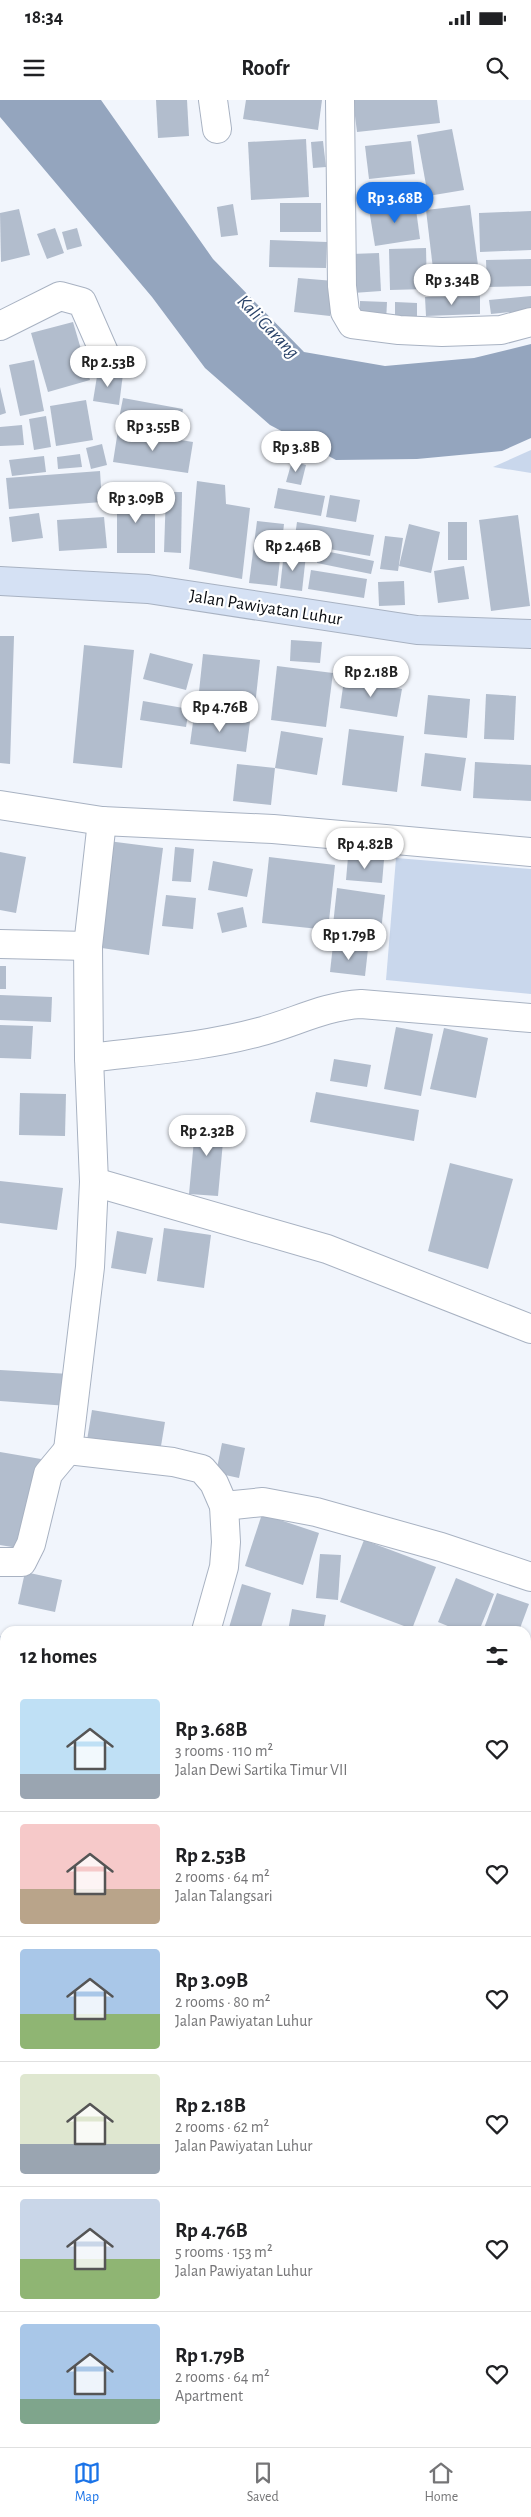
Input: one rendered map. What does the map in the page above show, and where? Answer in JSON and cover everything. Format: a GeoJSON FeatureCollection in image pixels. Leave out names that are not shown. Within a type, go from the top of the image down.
{"type":"FeatureCollection","features":[{"type":"Feature","properties":{"kind":"main road","name":"Jalan Pawiyatan Luhur"},"geometry":{"type":"LineString","coordinates":[[0,581],[148,589],[417,630],[531,634]]}},
{"type":"Feature","properties":{"kind":"street"},"geometry":{"type":"LineString","coordinates":[[213,100],[216,129]]}},
{"type":"Feature","properties":{"kind":"street"},"geometry":{"type":"LineString","coordinates":[[340,100],[342,286],[345,312],[352,324],[399,330],[442,332],[501,330],[531,322]]}},
{"type":"Feature","properties":{"kind":"street"},"geometry":{"type":"LineString","coordinates":[[0,326],[60,296],[82,302],[108,359]]}},
{"type":"Feature","properties":{"kind":"street"},"geometry":{"type":"LineString","coordinates":[[0,805],[102,821],[273,829],[531,852]]}},
{"type":"Feature","properties":{"kind":"street"},"geometry":{"type":"LineString","coordinates":[[0,1562],[22,1562],[31,1544],[48,1474],[68,1450],[90,1266],[94,1182],[89,1058],[88,946],[102,821]]}},
{"type":"Feature","properties":{"kind":"street"},"geometry":{"type":"LineString","coordinates":[[0,944],[88,946]]}},
{"type":"Feature","properties":{"kind":"street"},"geometry":{"type":"LineString","coordinates":[[89,1058],[215,1042],[260,1032],[340,1005],[361,1004],[531,1018]]}},
{"type":"Feature","properties":{"kind":"street"},"geometry":{"type":"LineString","coordinates":[[94,1182],[327,1250],[531,1329]]}},
{"type":"Feature","properties":{"kind":"street"},"geometry":{"type":"LineString","coordinates":[[68,1450],[173,1462],[202,1469],[214,1483],[224,1506],[226,1542],[224,1567],[207,1626]]}},
{"type":"Feature","properties":{"kind":"street"},"geometry":{"type":"LineString","coordinates":[[224,1506],[264,1502],[316,1512],[441,1547],[531,1577]]}},
{"type":"Feature","properties":{"kind":"shaded area"},"geometry":{"type":"Polygon","coordinates":[[[531,450],[531,473],[493,467],[531,450]]]}},
{"type":"Feature","properties":{"kind":"shaded area"},"geometry":{"type":"Polygon","coordinates":[[[396,858],[531,869],[531,994],[386,980],[396,858]]]}},
{"type":"Feature","properties":{"kind":"water","name":"Kali Garang"},"geometry":{"type":"Polygon","coordinates":[[[0,100],[101,100],[213,259],[304,352],[385,366],[474,358],[531,344],[531,438],[502,451],[417,459],[336,460],[270,425],[205,368],[152,297],[0,117],[0,100]]]}},
{"type":"Feature","properties":{"kind":"building"},"geometry":{"type":"Polygon","coordinates":[[[156,100],[187,100],[189,136],[158,138],[156,100]]]}},
{"type":"Feature","properties":{"kind":"building"},"geometry":{"type":"Polygon","coordinates":[[[246,100],[322,100],[318,130],[243,119],[246,100]]]}},
{"type":"Feature","properties":{"kind":"building"},"geometry":{"type":"Polygon","coordinates":[[[353,100],[437,100],[440,123],[357,132],[353,100]]]}},
{"type":"Feature","properties":{"kind":"building"},"geometry":{"type":"Polygon","coordinates":[[[452,129],[464,190],[428,196],[417,135],[452,129]]]}},
{"type":"Feature","properties":{"kind":"building"},"geometry":{"type":"Polygon","coordinates":[[[306,139],[309,197],[251,200],[248,142],[306,139]]]}},
{"type":"Feature","properties":{"kind":"building"},"geometry":{"type":"Polygon","coordinates":[[[323,141],[326,167],[313,168],[311,142],[323,141]]]}},
{"type":"Feature","properties":{"kind":"building"},"geometry":{"type":"Polygon","coordinates":[[[411,141],[415,174],[369,179],[365,146],[411,141]]]}},
{"type":"Feature","properties":{"kind":"building"},"geometry":{"type":"Polygon","coordinates":[[[415,202],[420,239],[375,246],[369,209],[415,202]]]}},
{"type":"Feature","properties":{"kind":"building"},"geometry":{"type":"Polygon","coordinates":[[[280,203],[321,203],[321,232],[280,232],[280,203]]]}},
{"type":"Feature","properties":{"kind":"building"},"geometry":{"type":"Polygon","coordinates":[[[233,204],[238,235],[221,237],[217,207],[233,204]]]}},
{"type":"Feature","properties":{"kind":"building"},"geometry":{"type":"Polygon","coordinates":[[[470,205],[481,288],[436,294],[426,210],[470,205]]]}},
{"type":"Feature","properties":{"kind":"building"},"geometry":{"type":"Polygon","coordinates":[[[19,209],[30,255],[1,262],[0,213],[19,209]]]}},
{"type":"Feature","properties":{"kind":"building"},"geometry":{"type":"Polygon","coordinates":[[[531,211],[531,250],[480,252],[479,213],[531,211]]]}},
{"type":"Feature","properties":{"kind":"building"},"geometry":{"type":"Polygon","coordinates":[[[55,228],[64,253],[47,259],[37,234],[55,228]]]}},
{"type":"Feature","properties":{"kind":"building"},"geometry":{"type":"Polygon","coordinates":[[[77,228],[82,246],[67,250],[62,232],[77,228]]]}},
{"type":"Feature","properties":{"kind":"building"},"geometry":{"type":"Polygon","coordinates":[[[270,240],[327,242],[326,268],[269,267],[270,240]]]}},
{"type":"Feature","properties":{"kind":"building"},"geometry":{"type":"Polygon","coordinates":[[[426,248],[427,289],[390,290],[389,249],[426,248]]]}},
{"type":"Feature","properties":{"kind":"building"},"geometry":{"type":"Polygon","coordinates":[[[379,253],[381,291],[353,293],[351,254],[379,253]]]}},
{"type":"Feature","properties":{"kind":"building"},"geometry":{"type":"Polygon","coordinates":[[[531,259],[531,286],[487,287],[486,260],[531,259]]]}},
{"type":"Feature","properties":{"kind":"building"},"geometry":{"type":"Polygon","coordinates":[[[298,278],[334,281],[330,316],[294,312],[298,278]]]}},
{"type":"Feature","properties":{"kind":"building"},"geometry":{"type":"Polygon","coordinates":[[[480,296],[480,314],[426,316],[425,297],[480,296]]]}},
{"type":"Feature","properties":{"kind":"building"},"geometry":{"type":"Polygon","coordinates":[[[531,296],[531,310],[491,314],[489,300],[531,296]]]}},
{"type":"Feature","properties":{"kind":"building"},"geometry":{"type":"Polygon","coordinates":[[[360,301],[387,302],[386,322],[360,322],[360,301]]]}},
{"type":"Feature","properties":{"kind":"building"},"geometry":{"type":"Polygon","coordinates":[[[395,302],[417,303],[417,318],[395,318],[395,302]]]}},
{"type":"Feature","properties":{"kind":"building"},"geometry":{"type":"Polygon","coordinates":[[[73,322],[90,380],[48,392],[31,333],[73,322]]]}},
{"type":"Feature","properties":{"kind":"building"},"geometry":{"type":"Polygon","coordinates":[[[34,360],[44,411],[20,416],[9,365],[34,360]]]}},
{"type":"Feature","properties":{"kind":"building"},"geometry":{"type":"Polygon","coordinates":[[[98,370],[123,374],[119,405],[93,401],[98,370]]]}},
{"type":"Feature","properties":{"kind":"building"},"geometry":{"type":"Polygon","coordinates":[[[0,387],[6,413],[0,415],[0,387]]]}},
{"type":"Feature","properties":{"kind":"building"},"geometry":{"type":"Polygon","coordinates":[[[123,398],[183,409],[178,435],[118,424],[123,398]]]}},
{"type":"Feature","properties":{"kind":"building"},"geometry":{"type":"Polygon","coordinates":[[[86,400],[93,440],[56,446],[50,406],[86,400]]]}},
{"type":"Feature","properties":{"kind":"building"},"geometry":{"type":"Polygon","coordinates":[[[46,416],[51,447],[34,450],[29,419],[46,416]]]}},
{"type":"Feature","properties":{"kind":"building"},"geometry":{"type":"Polygon","coordinates":[[[22,425],[24,445],[0,446],[0,427],[22,425]]]}},
{"type":"Feature","properties":{"kind":"building"},"geometry":{"type":"Polygon","coordinates":[[[118,430],[193,442],[188,473],[113,462],[118,430]]]}},
{"type":"Feature","properties":{"kind":"building"},"geometry":{"type":"Polygon","coordinates":[[[102,444],[107,465],[91,469],[86,448],[102,444]]]}},
{"type":"Feature","properties":{"kind":"building"},"geometry":{"type":"Polygon","coordinates":[[[80,454],[82,467],[58,469],[57,457],[80,454]]]}},
{"type":"Feature","properties":{"kind":"building"},"geometry":{"type":"Polygon","coordinates":[[[44,456],[46,472],[12,476],[9,460],[44,456]]]}},
{"type":"Feature","properties":{"kind":"building"},"geometry":{"type":"Polygon","coordinates":[[[292,461],[306,465],[301,485],[286,482],[292,461]]]}},
{"type":"Feature","properties":{"kind":"building"},"geometry":{"type":"Polygon","coordinates":[[[100,471],[102,502],[9,509],[6,478],[100,471]]]}},
{"type":"Feature","properties":{"kind":"building"},"geometry":{"type":"Polygon","coordinates":[[[197,481],[225,485],[226,504],[250,508],[242,579],[189,569],[197,481]]]}},
{"type":"Feature","properties":{"kind":"building"},"geometry":{"type":"Polygon","coordinates":[[[278,488],[325,496],[321,516],[274,508],[278,488]]]}},
{"type":"Feature","properties":{"kind":"building"},"geometry":{"type":"Polygon","coordinates":[[[166,492],[182,492],[181,553],[164,552],[166,492]]]}},
{"type":"Feature","properties":{"kind":"building"},"geometry":{"type":"Polygon","coordinates":[[[117,494],[155,494],[155,553],[117,553],[117,494]]]}},
{"type":"Feature","properties":{"kind":"building"},"geometry":{"type":"Polygon","coordinates":[[[330,495],[360,500],[356,522],[326,517],[330,495]]]}},
{"type":"Feature","properties":{"kind":"building"},"geometry":{"type":"Polygon","coordinates":[[[39,513],[43,538],[12,542],[9,517],[39,513]]]}},
{"type":"Feature","properties":{"kind":"building"},"geometry":{"type":"Polygon","coordinates":[[[518,515],[530,606],[491,611],[479,520],[518,515]]]}},
{"type":"Feature","properties":{"kind":"building"},"geometry":{"type":"Polygon","coordinates":[[[104,517],[107,548],[59,551],[57,520],[104,517]]]}},
{"type":"Feature","properties":{"kind":"building"},"geometry":{"type":"Polygon","coordinates":[[[257,521],[284,524],[277,586],[249,583],[257,521]]]}},
{"type":"Feature","properties":{"kind":"building"},"geometry":{"type":"Polygon","coordinates":[[[297,522],[374,535],[370,556],[294,543],[297,522]]]}},
{"type":"Feature","properties":{"kind":"building"},"geometry":{"type":"Polygon","coordinates":[[[448,522],[467,522],[467,560],[448,560],[448,522]]]}},
{"type":"Feature","properties":{"kind":"building"},"geometry":{"type":"Polygon","coordinates":[[[409,524],[440,532],[431,573],[399,566],[409,524]]]}},
{"type":"Feature","properties":{"kind":"building"},"geometry":{"type":"Polygon","coordinates":[[[385,536],[403,538],[398,571],[380,569],[385,536]]]}},
{"type":"Feature","properties":{"kind":"building"},"geometry":{"type":"Polygon","coordinates":[[[320,550],[374,561],[371,574],[317,563],[320,550]]]}},
{"type":"Feature","properties":{"kind":"building"},"geometry":{"type":"Polygon","coordinates":[[[284,552],[306,555],[302,591],[280,588],[284,552]]]}},
{"type":"Feature","properties":{"kind":"building"},"geometry":{"type":"Polygon","coordinates":[[[464,566],[469,599],[438,603],[434,571],[464,566]]]}},
{"type":"Feature","properties":{"kind":"building"},"geometry":{"type":"Polygon","coordinates":[[[311,570],[367,579],[364,598],[308,589],[311,570]]]}},
{"type":"Feature","properties":{"kind":"building"},"geometry":{"type":"Polygon","coordinates":[[[404,581],[405,605],[379,606],[378,582],[404,581]]]}},
{"type":"Feature","properties":{"kind":"building"},"geometry":{"type":"Polygon","coordinates":[[[0,636],[14,636],[10,764],[0,763],[0,636]]]}},
{"type":"Feature","properties":{"kind":"building"},"geometry":{"type":"Polygon","coordinates":[[[291,640],[322,642],[320,663],[290,661],[291,640]]]}},
{"type":"Feature","properties":{"kind":"building"},"geometry":{"type":"Polygon","coordinates":[[[84,645],[134,650],[122,768],[73,763],[84,645]]]}},
{"type":"Feature","properties":{"kind":"building"},"geometry":{"type":"Polygon","coordinates":[[[150,653],[193,664],[186,690],[143,679],[150,653]]]}},
{"type":"Feature","properties":{"kind":"building"},"geometry":{"type":"Polygon","coordinates":[[[203,654],[260,660],[255,706],[198,701],[203,654]]]}},
{"type":"Feature","properties":{"kind":"building"},"geometry":{"type":"Polygon","coordinates":[[[277,666],[333,673],[326,727],[271,720],[277,666]]]}},
{"type":"Feature","properties":{"kind":"building"},"geometry":{"type":"Polygon","coordinates":[[[344,680],[402,689],[397,717],[340,708],[344,680]]]}},
{"type":"Feature","properties":{"kind":"building"},"geometry":{"type":"Polygon","coordinates":[[[486,694],[516,696],[514,740],[484,739],[486,694]]]}},
{"type":"Feature","properties":{"kind":"building"},"geometry":{"type":"Polygon","coordinates":[[[428,695],[470,699],[467,738],[424,734],[428,695]]]}},
{"type":"Feature","properties":{"kind":"building"},"geometry":{"type":"Polygon","coordinates":[[[143,701],[189,709],[186,727],[140,720],[143,701]]]}},
{"type":"Feature","properties":{"kind":"building"},"geometry":{"type":"Polygon","coordinates":[[[194,715],[250,722],[246,752],[190,744],[194,715]]]}},
{"type":"Feature","properties":{"kind":"building"},"geometry":{"type":"Polygon","coordinates":[[[349,729],[404,736],[397,792],[342,785],[349,729]]]}},
{"type":"Feature","properties":{"kind":"building"},"geometry":{"type":"Polygon","coordinates":[[[281,731],[323,738],[317,775],[275,768],[281,731]]]}},
{"type":"Feature","properties":{"kind":"building"},"geometry":{"type":"Polygon","coordinates":[[[425,753],[466,758],[461,791],[421,786],[425,753]]]}},
{"type":"Feature","properties":{"kind":"building"},"geometry":{"type":"Polygon","coordinates":[[[475,762],[531,765],[531,801],[473,798],[475,762]]]}},
{"type":"Feature","properties":{"kind":"building"},"geometry":{"type":"Polygon","coordinates":[[[237,764],[275,768],[271,805],[233,801],[237,764]]]}},
{"type":"Feature","properties":{"kind":"building"},"geometry":{"type":"Polygon","coordinates":[[[108,841],[163,848],[149,955],[95,947],[108,841]]]}},
{"type":"Feature","properties":{"kind":"building"},"geometry":{"type":"Polygon","coordinates":[[[175,847],[194,849],[191,882],[172,881],[175,847]]]}},
{"type":"Feature","properties":{"kind":"building"},"geometry":{"type":"Polygon","coordinates":[[[0,852],[26,857],[16,913],[0,910],[0,852]]]}},
{"type":"Feature","properties":{"kind":"building"},"geometry":{"type":"Polygon","coordinates":[[[269,857],[335,865],[328,930],[262,923],[269,857]]]}},
{"type":"Feature","properties":{"kind":"building"},"geometry":{"type":"Polygon","coordinates":[[[348,857],[384,860],[382,883],[346,880],[348,857]]]}},
{"type":"Feature","properties":{"kind":"building"},"geometry":{"type":"Polygon","coordinates":[[[213,861],[253,869],[247,897],[208,890],[213,861]]]}},
{"type":"Feature","properties":{"kind":"building"},"geometry":{"type":"Polygon","coordinates":[[[337,888],[385,895],[381,931],[333,925],[337,888]]]}},
{"type":"Feature","properties":{"kind":"building"},"geometry":{"type":"Polygon","coordinates":[[[166,895],[196,898],[193,929],[162,926],[166,895]]]}},
{"type":"Feature","properties":{"kind":"building"},"geometry":{"type":"Polygon","coordinates":[[[243,907],[247,927],[222,933],[217,913],[243,907]]]}},
{"type":"Feature","properties":{"kind":"building"},"geometry":{"type":"Polygon","coordinates":[[[333,945],[368,949],[365,976],[330,972],[333,945]]]}},
{"type":"Feature","properties":{"kind":"building"},"geometry":{"type":"Polygon","coordinates":[[[0,966],[6,966],[6,989],[0,989],[0,966]]]}},
{"type":"Feature","properties":{"kind":"building"},"geometry":{"type":"Polygon","coordinates":[[[0,995],[52,997],[51,1022],[0,1020],[0,995]]]}},
{"type":"Feature","properties":{"kind":"building"},"geometry":{"type":"Polygon","coordinates":[[[0,1025],[33,1026],[31,1059],[0,1058],[0,1025]]]}},
{"type":"Feature","properties":{"kind":"building"},"geometry":{"type":"Polygon","coordinates":[[[396,1027],[433,1034],[421,1096],[384,1089],[396,1027]]]}},
{"type":"Feature","properties":{"kind":"building"},"geometry":{"type":"Polygon","coordinates":[[[444,1028],[488,1038],[476,1098],[430,1089],[444,1028]]]}},
{"type":"Feature","properties":{"kind":"building"},"geometry":{"type":"Polygon","coordinates":[[[334,1059],[371,1065],[367,1087],[330,1081],[334,1059]]]}},
{"type":"Feature","properties":{"kind":"building"},"geometry":{"type":"Polygon","coordinates":[[[316,1092],[419,1110],[414,1141],[310,1122],[316,1092]]]}},
{"type":"Feature","properties":{"kind":"building"},"geometry":{"type":"Polygon","coordinates":[[[20,1093],[66,1094],[65,1136],[19,1135],[20,1093]]]}},
{"type":"Feature","properties":{"kind":"building"},"geometry":{"type":"Polygon","coordinates":[[[196,1118],[225,1120],[218,1196],[189,1194],[196,1118]]]}},
{"type":"Feature","properties":{"kind":"building"},"geometry":{"type":"Polygon","coordinates":[[[450,1163],[513,1179],[488,1269],[428,1251],[450,1163]]]}},
{"type":"Feature","properties":{"kind":"building"},"geometry":{"type":"Polygon","coordinates":[[[0,1181],[63,1188],[57,1230],[0,1223],[0,1181]]]}},
{"type":"Feature","properties":{"kind":"building"},"geometry":{"type":"Polygon","coordinates":[[[164,1228],[211,1235],[204,1288],[157,1281],[164,1228]]]}},
{"type":"Feature","properties":{"kind":"building"},"geometry":{"type":"Polygon","coordinates":[[[117,1231],[153,1238],[146,1274],[111,1268],[117,1231]]]}},
{"type":"Feature","properties":{"kind":"building"},"geometry":{"type":"Polygon","coordinates":[[[0,1370],[70,1374],[68,1406],[0,1401],[0,1370]]]}},
{"type":"Feature","properties":{"kind":"building"},"geometry":{"type":"Polygon","coordinates":[[[92,1410],[165,1422],[159,1458],[86,1446],[92,1410]]]}},
{"type":"Feature","properties":{"kind":"building"},"geometry":{"type":"Polygon","coordinates":[[[222,1443],[245,1448],[239,1478],[216,1473],[222,1443]]]}},
{"type":"Feature","properties":{"kind":"building"},"geometry":{"type":"Polygon","coordinates":[[[0,1452],[41,1459],[24,1549],[0,1545],[0,1452]]]}},
{"type":"Feature","properties":{"kind":"building"},"geometry":{"type":"Polygon","coordinates":[[[262,1514],[319,1533],[303,1585],[245,1566],[262,1514]]]}},
{"type":"Feature","properties":{"kind":"building"},"geometry":{"type":"Polygon","coordinates":[[[364,1540],[436,1567],[413,1626],[404,1626],[340,1602],[364,1540]]]}},
{"type":"Feature","properties":{"kind":"building"},"geometry":{"type":"Polygon","coordinates":[[[320,1554],[341,1555],[338,1600],[316,1598],[320,1554]]]}},
{"type":"Feature","properties":{"kind":"building"},"geometry":{"type":"Polygon","coordinates":[[[25,1572],[62,1580],[55,1612],[18,1604],[25,1572]]]}},
{"type":"Feature","properties":{"kind":"building"},"geometry":{"type":"Polygon","coordinates":[[[456,1578],[494,1594],[481,1626],[448,1626],[438,1622],[456,1578]]]}},
{"type":"Feature","properties":{"kind":"building"},"geometry":{"type":"Polygon","coordinates":[[[242,1584],[271,1593],[261,1626],[229,1626],[242,1584]]]}},
{"type":"Feature","properties":{"kind":"building"},"geometry":{"type":"Polygon","coordinates":[[[497,1593],[529,1604],[521,1626],[485,1626],[497,1593]]]}},
{"type":"Feature","properties":{"kind":"building"},"geometry":{"type":"Polygon","coordinates":[[[292,1609],[326,1615],[324,1626],[289,1626],[292,1609]]]}}]}
